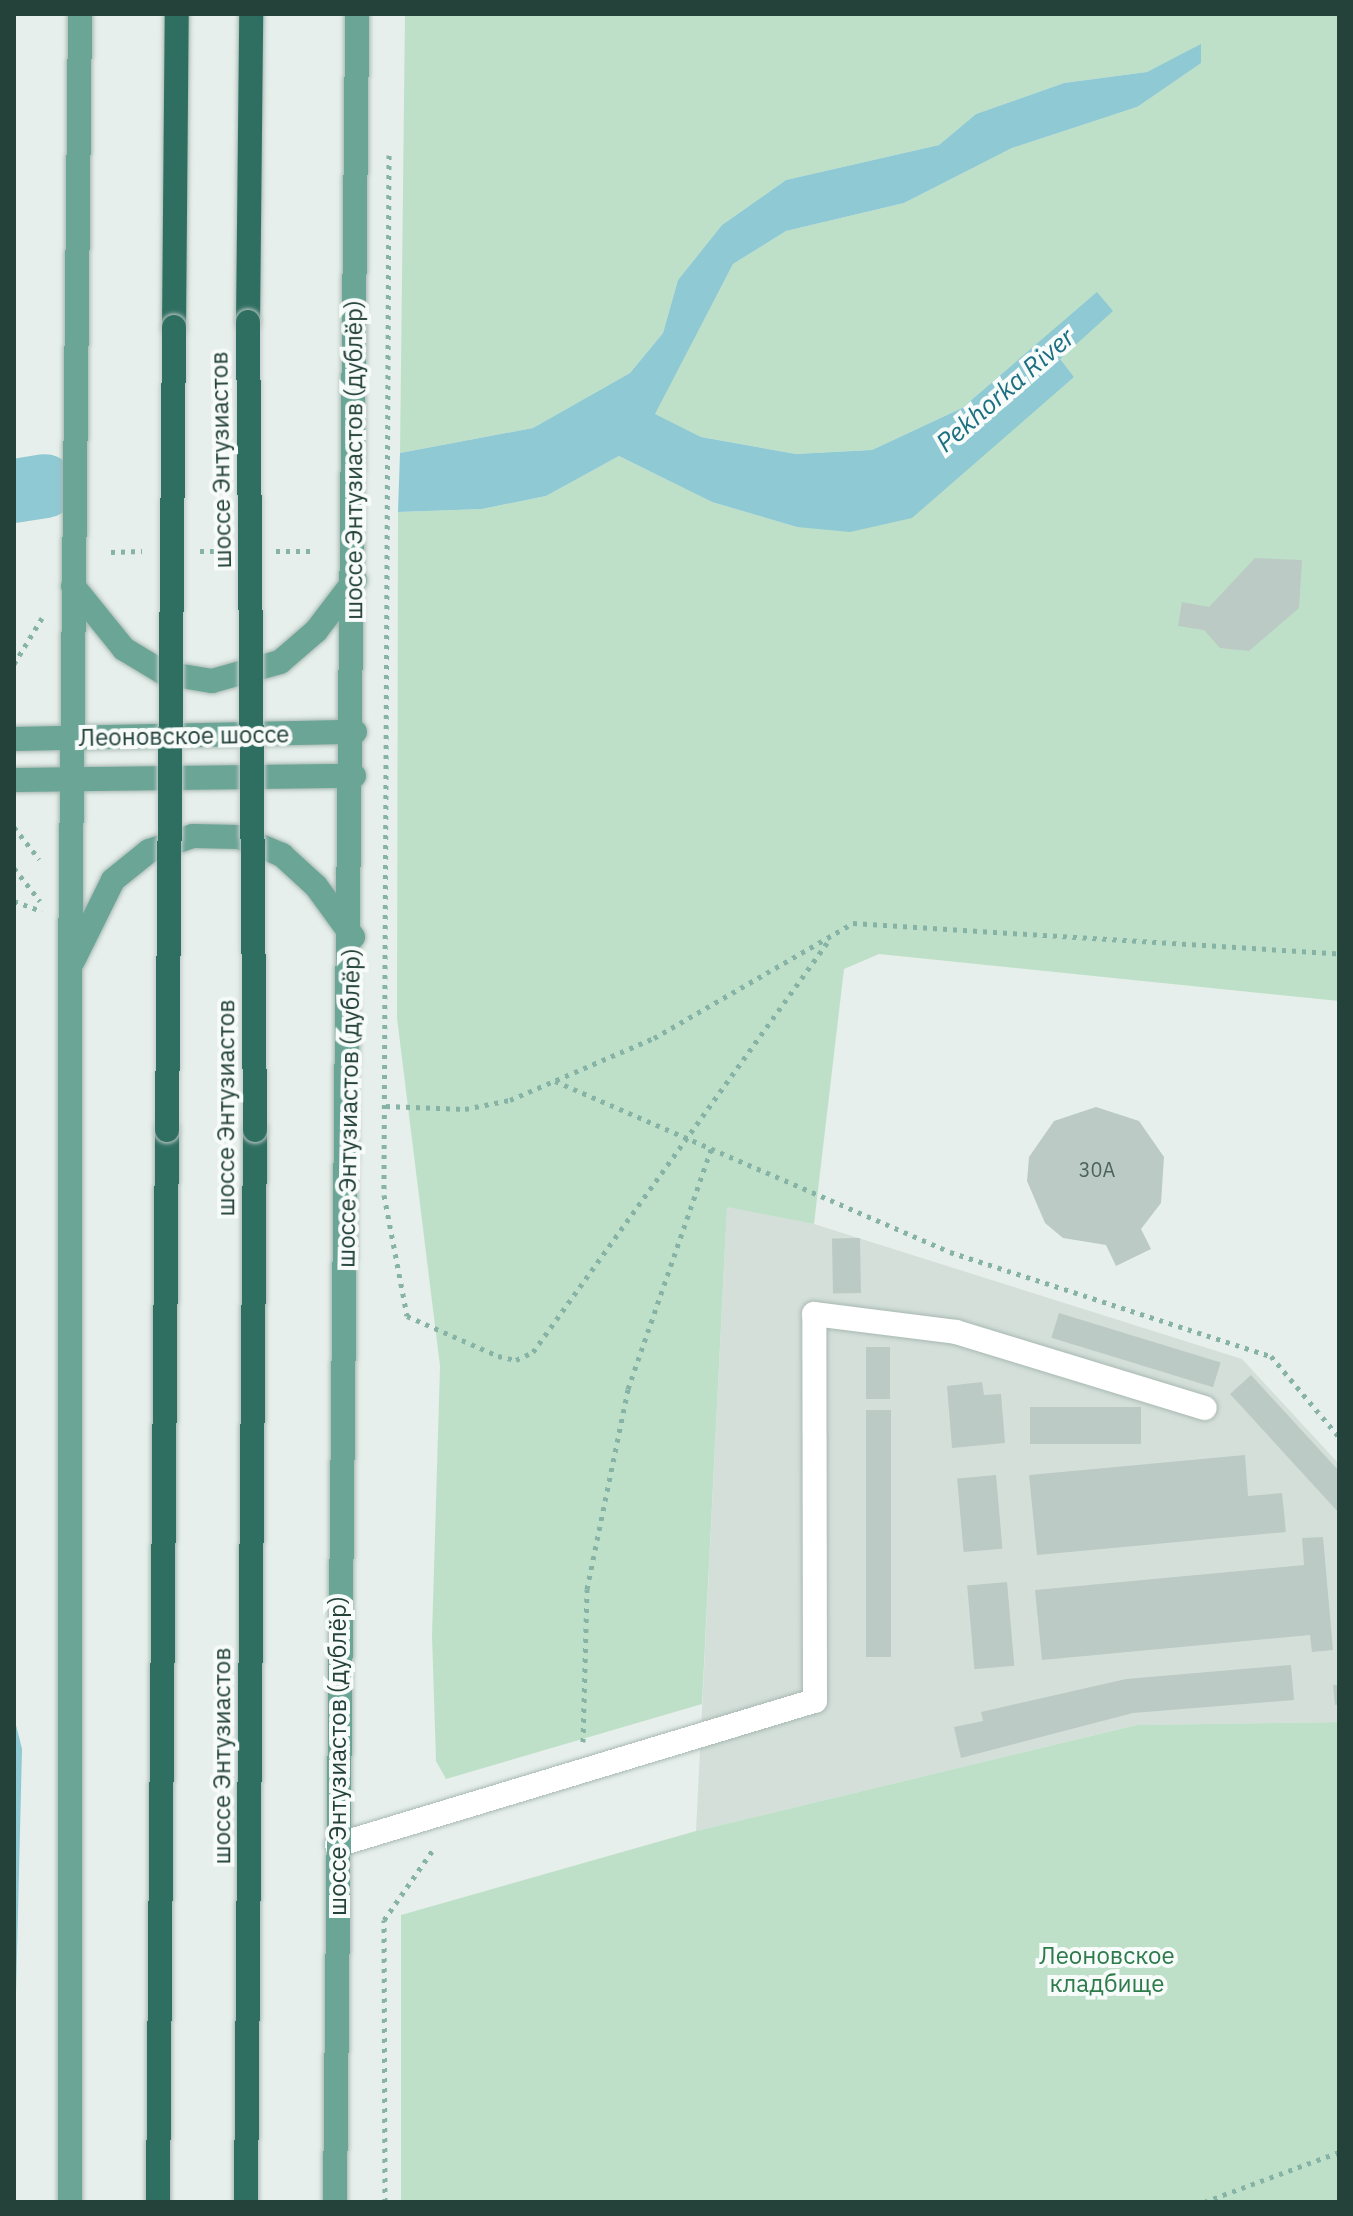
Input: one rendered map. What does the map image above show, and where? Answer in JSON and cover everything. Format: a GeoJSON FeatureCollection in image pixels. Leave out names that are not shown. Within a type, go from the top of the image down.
{"type":"FeatureCollection","features":[{"type":"Feature","properties":{"kind":"highway","name":"шоссе Энтузиастов"},"geometry":{"type":"LineString","coordinates":[[158,2202],[177,14]]}},
{"type":"Feature","properties":{"kind":"highway","name":"шоссе Энтузиастов"},"geometry":{"type":"LineString","coordinates":[[246,2202],[255,1130],[248,322],[251,14]]}},
{"type":"Feature","properties":{"kind":"main road"},"geometry":{"type":"LineString","coordinates":[[70,2202],[70,968],[80,14]]}},
{"type":"Feature","properties":{"kind":"main road","name":"шоссе Энтузиастов (дублёр)"},"geometry":{"type":"LineString","coordinates":[[335,2202],[337,1845],[353,937],[357,14]]}},
{"type":"Feature","properties":{"kind":"main road"},"geometry":{"type":"LineString","coordinates":[[73,586],[107,632],[143,663],[212,681],[259,673],[300,648],[355,580]]}},
{"type":"Feature","properties":{"kind":"main road","name":"Леоновское шоссе"},"geometry":{"type":"LineString","coordinates":[[14,739],[355,732]]}},
{"type":"Feature","properties":{"kind":"main road","name":"Леоновское шоссе"},"geometry":{"type":"LineString","coordinates":[[14,780],[354,776]]}},
{"type":"Feature","properties":{"kind":"main road"},"geometry":{"type":"LineString","coordinates":[[70,968],[113,880],[149,851],[193,836],[239,837],[282,855],[316,886],[353,937]]}},
{"type":"Feature","properties":{"kind":"lane"},"geometry":{"type":"LineString","coordinates":[[337,1845],[815,1701],[814,1314],[956,1332],[1205,1408]]}},
{"type":"Feature","properties":{"kind":"path"},"geometry":{"type":"LineString","coordinates":[[389,140],[384,1195],[407,1316],[498,1356],[516,1360],[533,1352],[827,943]]}},
{"type":"Feature","properties":{"kind":"path"},"geometry":{"type":"LineString","coordinates":[[111,552],[158,551]]}},
{"type":"Feature","properties":{"kind":"path"},"geometry":{"type":"LineString","coordinates":[[188,551],[234,551]]}},
{"type":"Feature","properties":{"kind":"path"},"geometry":{"type":"LineString","coordinates":[[265,551],[311,551]]}},
{"type":"Feature","properties":{"kind":"path"},"geometry":{"type":"LineString","coordinates":[[14,664],[45,603]]}},
{"type":"Feature","properties":{"kind":"path"},"geometry":{"type":"LineString","coordinates":[[14,868],[50,915]]}},
{"type":"Feature","properties":{"kind":"path"},"geometry":{"type":"LineString","coordinates":[[386,1106],[465,1109],[555,1081],[654,1038],[827,943],[853,923],[1339,954]]}},
{"type":"Feature","properties":{"kind":"path"},"geometry":{"type":"LineString","coordinates":[[555,1081],[950,1252],[1271,1356],[1339,1437]]}},
{"type":"Feature","properties":{"kind":"path"},"geometry":{"type":"LineString","coordinates":[[582,1771],[593,1558],[628,1389],[711,1149]]}},
{"type":"Feature","properties":{"kind":"path"},"geometry":{"type":"LineString","coordinates":[[385,2202],[384,1920],[463,1807]]}},
{"type":"Feature","properties":{"kind":"path"},"geometry":{"type":"LineString","coordinates":[[1204,2202],[1339,2152]]}},
{"type":"Feature","properties":{"kind":"shaded area"},"geometry":{"type":"Polygon","coordinates":[[[727,1206],[814,1224],[1242,1359],[1339,1464],[1339,1722],[1137,1725],[696,1831],[727,1206]]]}},
{"type":"Feature","properties":{"kind":"green space"},"geometry":{"type":"Polygon","coordinates":[[[405,14],[1339,14],[1339,1001],[879,954],[844,969],[814,1224],[727,1207],[702,1704],[446,1779],[436,1761],[432,1636],[440,1366],[397,1018],[398,512],[482,509],[546,496],[619,456],[712,502],[797,527],[1074,377],[1059,359],[1112,311],[1097,293],[962,408],[872,450],[796,454],[701,437],[654,414],[733,264],[786,231],[904,203],[1012,148],[1137,107],[1201,45],[1147,72],[1064,83],[976,114],[939,145],[786,180],[722,225],[678,280],[663,333],[630,373],[533,428],[400,453],[405,14]]]}},
{"type":"Feature","properties":{"kind":"green space","name":"Леоновское кладбище"},"geometry":{"type":"Polygon","coordinates":[[[1339,1722],[1339,2202],[401,2202],[401,1915],[696,1831],[1137,1725],[1339,1722]]]}},
{"type":"Feature","properties":{"kind":"water"},"geometry":{"type":"Polygon","coordinates":[[[1201,44],[1201,63],[1137,107],[1012,148],[904,203],[786,231],[733,264],[655,414],[701,437],[796,454],[872,450],[962,408],[1097,292],[1113,311],[1060,359],[1074,377],[912,518],[850,532],[797,527],[712,502],[619,456],[546,496],[482,509],[398,512],[400,453],[533,428],[630,373],[663,333],[678,280],[722,225],[786,180],[939,145],[976,114],[1064,83],[1147,72],[1201,44]]]}},
{"type":"Feature","properties":{"kind":"water"},"geometry":{"type":"Polygon","coordinates":[[[14,1717],[22,1749],[14,2075],[14,1717]]]}},
{"type":"Feature","properties":{"kind":"building"},"geometry":{"type":"Polygon","coordinates":[[[1255,558],[1302,560],[1299,608],[1249,651],[1220,648],[1204,630],[1178,626],[1182,602],[1209,607],[1255,558]]]}},
{"type":"Feature","properties":{"kind":"building"},"geometry":{"type":"Polygon","coordinates":[[[1096,1107],[1139,1121],[1164,1157],[1161,1203],[1141,1229],[1151,1249],[1116,1266],[1106,1245],[1063,1238],[1045,1223],[1027,1181],[1029,1157],[1054,1121],[1096,1107]]]}},
{"type":"Feature","properties":{"kind":"building"},"geometry":{"type":"Polygon","coordinates":[[[832,1238],[860,1238],[861,1293],[833,1293],[832,1238]]]}},
{"type":"Feature","properties":{"kind":"building"},"geometry":{"type":"Polygon","coordinates":[[[1059,1313],[1221,1362],[1213,1387],[1051,1338],[1059,1313]]]}},
{"type":"Feature","properties":{"kind":"building"},"geometry":{"type":"Polygon","coordinates":[[[866,1347],[890,1347],[890,1399],[866,1399],[866,1347]]]}},
{"type":"Feature","properties":{"kind":"building"},"geometry":{"type":"Polygon","coordinates":[[[1251,1375],[1339,1471],[1339,1513],[1230,1394],[1251,1375]]]}},
{"type":"Feature","properties":{"kind":"building"},"geometry":{"type":"Polygon","coordinates":[[[982,1382],[984,1395],[1001,1394],[1005,1443],[952,1448],[947,1386],[982,1382]]]}},
{"type":"Feature","properties":{"kind":"building"},"geometry":{"type":"Polygon","coordinates":[[[1030,1407],[1141,1407],[1141,1444],[1030,1444],[1030,1407]]]}},
{"type":"Feature","properties":{"kind":"building"},"geometry":{"type":"Polygon","coordinates":[[[866,1410],[891,1410],[891,1657],[866,1657],[866,1410]]]}},
{"type":"Feature","properties":{"kind":"building"},"geometry":{"type":"Polygon","coordinates":[[[1245,1455],[1248,1496],[1282,1493],[1286,1532],[1037,1555],[1029,1475],[1245,1455]]]}},
{"type":"Feature","properties":{"kind":"building"},"geometry":{"type":"Polygon","coordinates":[[[996,1475],[1002,1549],[964,1552],[957,1478],[996,1475]]]}},
{"type":"Feature","properties":{"kind":"building"},"geometry":{"type":"Polygon","coordinates":[[[1323,1537],[1333,1650],[1312,1652],[1310,1635],[1042,1660],[1035,1590],[1304,1565],[1302,1538],[1323,1537]]]}},
{"type":"Feature","properties":{"kind":"building"},"geometry":{"type":"Polygon","coordinates":[[[1007,1582],[1014,1666],[974,1669],[967,1585],[1007,1582]]]}},
{"type":"Feature","properties":{"kind":"building"},"geometry":{"type":"Polygon","coordinates":[[[1291,1665],[1294,1700],[1133,1713],[961,1758],[954,1727],[983,1721],[981,1712],[1126,1679],[1291,1665]]]}},
{"type":"Feature","properties":{"kind":"building"},"geometry":{"type":"Polygon","coordinates":[[[1333,1685],[1339,1685],[1339,1704],[1335,1705],[1333,1685]]]}},
{"type":"Feature","properties":{"kind":"waterway","name":"Pekhorka River"},"geometry":{"type":"LineString","coordinates":[[14,491],[45,486]]}}]}
